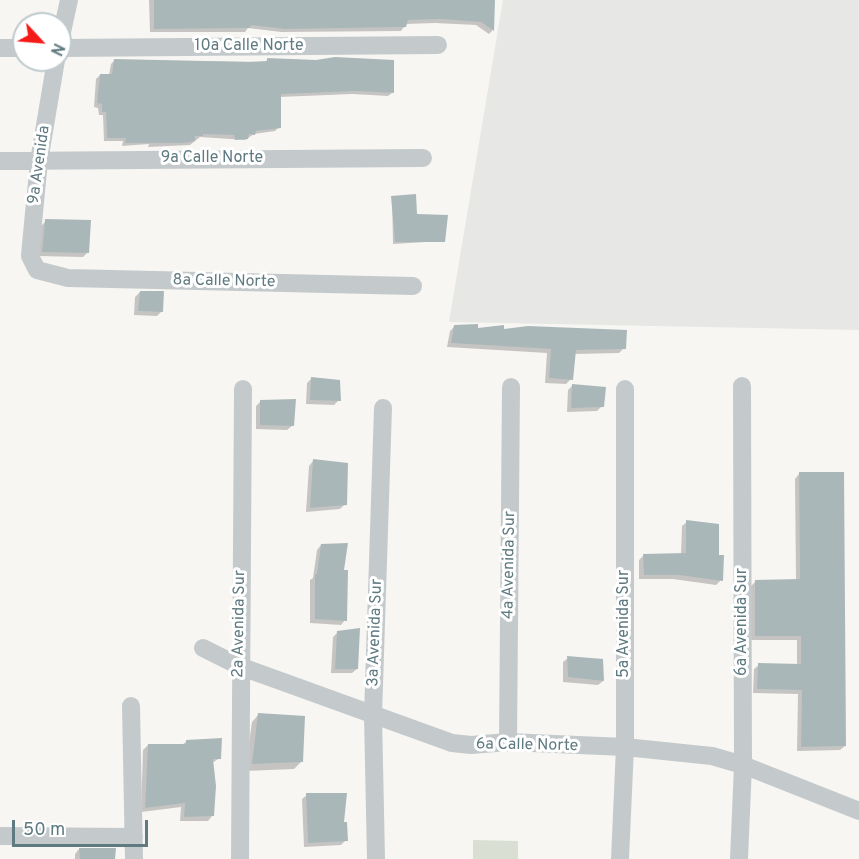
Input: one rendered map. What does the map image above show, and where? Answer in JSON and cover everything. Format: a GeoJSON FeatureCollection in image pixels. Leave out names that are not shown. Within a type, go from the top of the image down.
{"type":"FeatureCollection","features":[{"type":"Feature","properties":{"kind":"street","name":"10a Calle Norte"},"geometry":{"type":"LineString","coordinates":[[72,48],[438,45]]}},
{"type":"Feature","properties":{"kind":"street","name":"9a Avenida"},"geometry":{"type":"LineString","coordinates":[[37,270],[30,256],[39,161],[54,72]]}},
{"type":"Feature","properties":{"kind":"street","name":"9a Calle Norte"},"geometry":{"type":"LineString","coordinates":[[0,160],[423,158]]}},
{"type":"Feature","properties":{"kind":"street","name":"8a Calle Norte"},"geometry":{"type":"LineString","coordinates":[[37,270],[68,278],[413,286]]}},
{"type":"Feature","properties":{"kind":"street","name":"6a Avenida Sur"},"geometry":{"type":"LineString","coordinates":[[739,859],[743,765],[742,386]]}},
{"type":"Feature","properties":{"kind":"street","name":"4a Avenida Sur"},"geometry":{"type":"LineString","coordinates":[[508,742],[512,387]]}},
{"type":"Feature","properties":{"kind":"street","name":"2a Avenida Sur"},"geometry":{"type":"LineString","coordinates":[[240,859],[239,666],[243,388]]}},
{"type":"Feature","properties":{"kind":"street","name":"5a Avenida Sur"},"geometry":{"type":"LineString","coordinates":[[620,859],[625,747],[625,389]]}},
{"type":"Feature","properties":{"kind":"street","name":"3a Avenida Sur"},"geometry":{"type":"LineString","coordinates":[[376,859],[373,715],[383,408]]}},
{"type":"Feature","properties":{"kind":"street","name":"6a Calle Norte"},"geometry":{"type":"LineString","coordinates":[[202,648],[239,666],[453,743],[471,745],[508,742],[625,747],[712,756],[743,765],[859,811]]}},
{"type":"Feature","properties":{"kind":"street"},"geometry":{"type":"LineString","coordinates":[[131,706],[134,859]]}},
{"type":"Feature","properties":{"kind":"street"},"geometry":{"type":"LineString","coordinates":[[0,836],[134,837]]}},
{"type":"Feature","properties":{"kind":"shaded area"},"geometry":{"type":"Polygon","coordinates":[[[503,0],[859,0],[859,330],[449,322],[503,0]]]}},
{"type":"Feature","properties":{"kind":"shaded area"},"geometry":{"type":"Polygon","coordinates":[[[473,840],[518,841],[518,859],[473,859],[473,840]]]}},
{"type":"Feature","properties":{"kind":"building"},"geometry":{"type":"Polygon","coordinates":[[[154,0],[495,0],[494,31],[481,22],[440,19],[408,20],[406,27],[285,29],[251,25],[250,28],[154,29],[154,0]]]}},
{"type":"Feature","properties":{"kind":"building"},"geometry":{"type":"Polygon","coordinates":[[[335,57],[394,60],[394,93],[357,91],[281,94],[281,128],[256,131],[255,135],[249,134],[248,139],[235,140],[234,135],[203,134],[203,136],[195,136],[195,141],[183,143],[125,143],[126,138],[107,138],[106,112],[102,112],[102,104],[97,103],[100,74],[112,74],[114,59],[249,62],[267,61],[267,58],[316,60],[335,57]]]}},
{"type":"Feature","properties":{"kind":"building"},"geometry":{"type":"Polygon","coordinates":[[[416,194],[417,214],[448,215],[445,242],[395,242],[391,196],[416,194]]]}},
{"type":"Feature","properties":{"kind":"building"},"geometry":{"type":"Polygon","coordinates":[[[45,219],[91,220],[89,253],[42,252],[45,219]]]}},
{"type":"Feature","properties":{"kind":"building"},"geometry":{"type":"Polygon","coordinates":[[[140,291],[164,291],[163,312],[138,311],[140,291]]]}},
{"type":"Feature","properties":{"kind":"building"},"geometry":{"type":"Polygon","coordinates":[[[478,324],[478,328],[504,325],[504,329],[528,326],[627,330],[626,349],[576,350],[573,380],[549,378],[551,349],[451,343],[454,325],[478,324]]]}},
{"type":"Feature","properties":{"kind":"building"},"geometry":{"type":"Polygon","coordinates":[[[311,377],[340,380],[341,401],[310,400],[311,377]]]}},
{"type":"Feature","properties":{"kind":"building"},"geometry":{"type":"Polygon","coordinates":[[[572,384],[606,387],[604,407],[571,408],[572,384]]]}},
{"type":"Feature","properties":{"kind":"building"},"geometry":{"type":"Polygon","coordinates":[[[296,399],[294,426],[260,425],[260,400],[296,399]]]}},
{"type":"Feature","properties":{"kind":"building"},"geometry":{"type":"Polygon","coordinates":[[[313,459],[348,463],[347,505],[310,508],[313,459]]]}},
{"type":"Feature","properties":{"kind":"building"},"geometry":{"type":"Polygon","coordinates":[[[799,472],[844,472],[846,746],[801,747],[802,690],[757,689],[758,663],[801,664],[801,636],[755,636],[755,580],[800,579],[799,472]]]}},
{"type":"Feature","properties":{"kind":"building"},"geometry":{"type":"Polygon","coordinates":[[[686,520],[719,524],[719,555],[724,555],[723,581],[679,575],[644,575],[643,554],[686,553],[686,520]]]}},
{"type":"Feature","properties":{"kind":"building"},"geometry":{"type":"Polygon","coordinates":[[[348,543],[344,570],[348,570],[347,621],[315,619],[315,574],[317,574],[321,544],[348,543]]]}},
{"type":"Feature","properties":{"kind":"building"},"geometry":{"type":"Polygon","coordinates":[[[360,628],[358,669],[335,669],[337,631],[360,628]]]}},
{"type":"Feature","properties":{"kind":"building"},"geometry":{"type":"Polygon","coordinates":[[[567,656],[603,659],[604,681],[568,677],[567,656]]]}},
{"type":"Feature","properties":{"kind":"building"},"geometry":{"type":"Polygon","coordinates":[[[258,713],[305,716],[303,762],[252,764],[258,713]]]}},
{"type":"Feature","properties":{"kind":"building"},"geometry":{"type":"Polygon","coordinates":[[[222,738],[221,759],[213,759],[216,786],[214,816],[184,817],[185,803],[145,808],[148,744],[186,744],[186,740],[222,738]]]}},
{"type":"Feature","properties":{"kind":"building"},"geometry":{"type":"Polygon","coordinates":[[[306,793],[347,793],[344,822],[347,822],[348,841],[308,843],[306,793]]]}},
{"type":"Feature","properties":{"kind":"building"},"geometry":{"type":"Polygon","coordinates":[[[79,848],[116,848],[115,859],[80,859],[79,848]]]}}]}
